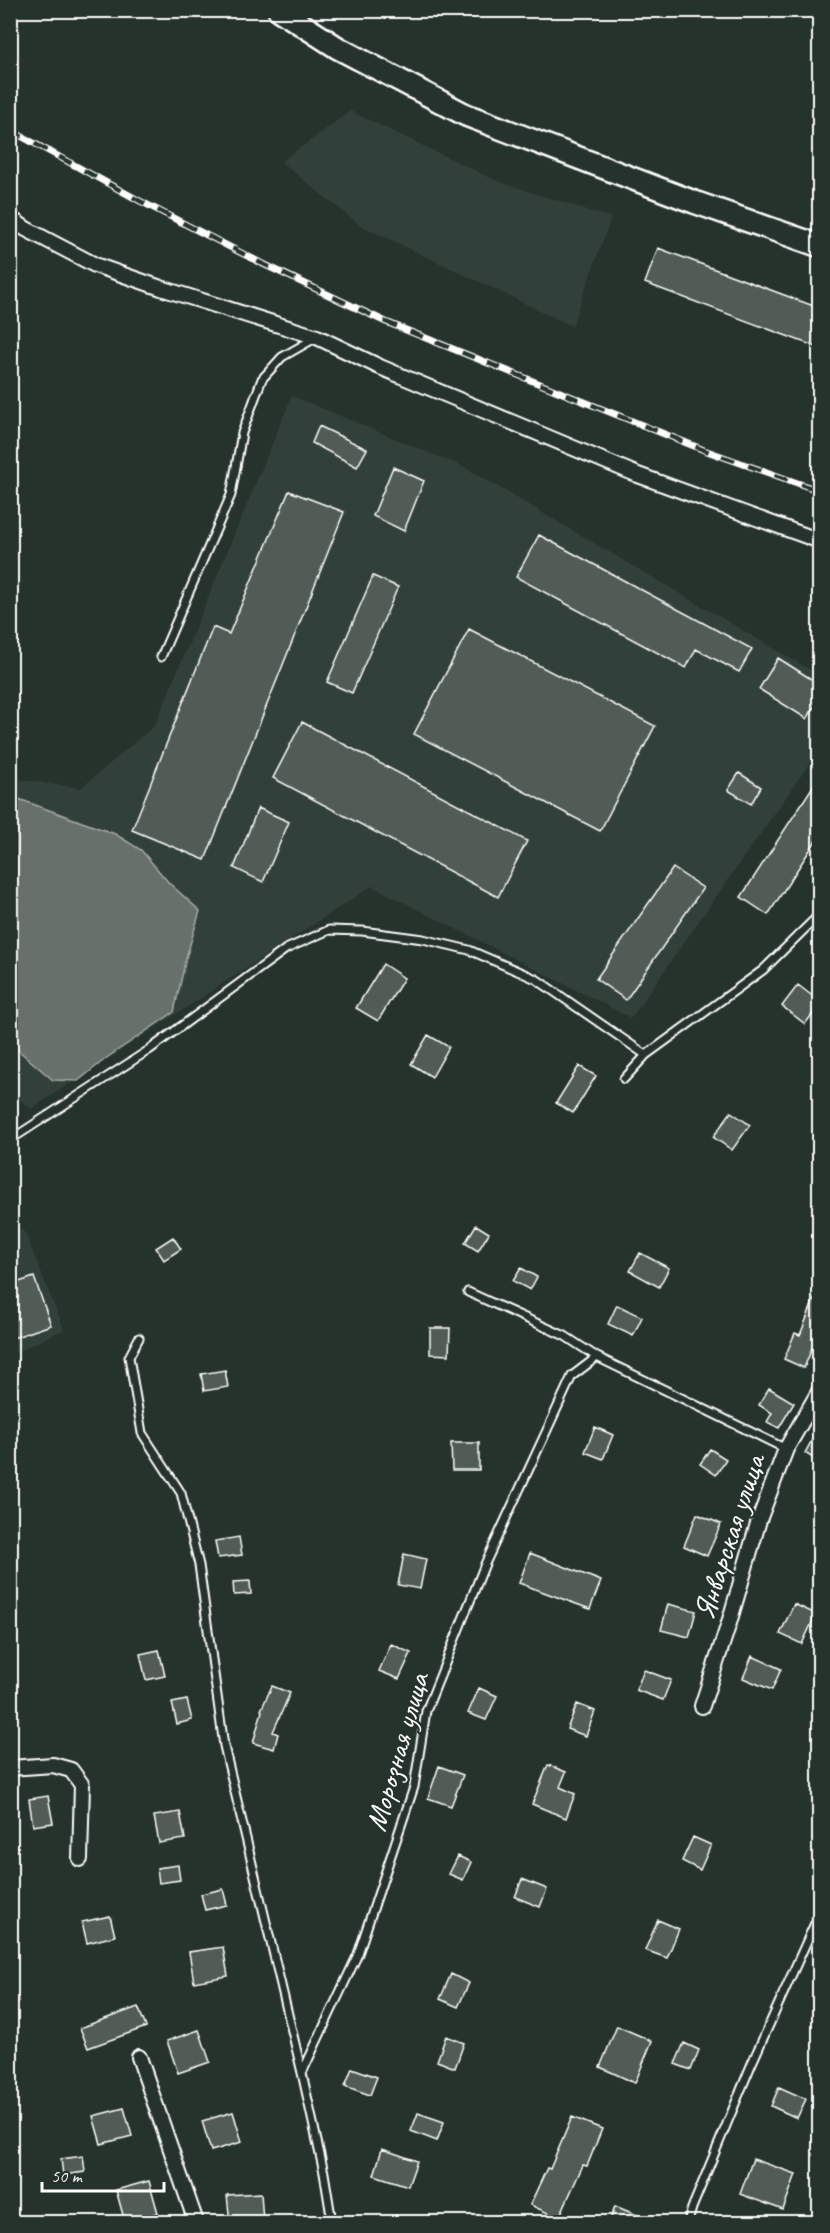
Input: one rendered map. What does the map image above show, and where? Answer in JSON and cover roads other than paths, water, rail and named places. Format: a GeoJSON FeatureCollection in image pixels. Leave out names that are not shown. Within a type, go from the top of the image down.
{"type":"FeatureCollection","features":[{"type":"Feature","properties":{"kind":"main road"},"geometry":{"type":"LineString","coordinates":[[279,10],[338,48],[466,115],[675,195],[819,246]]}},
{"type":"Feature","properties":{"kind":"street"},"geometry":{"type":"LineString","coordinates":[[10,218],[26,229],[95,265],[317,338],[380,367],[638,475],[819,541]]}},
{"type":"Feature","properties":{"kind":"street","name":"Январская улица"},"geometry":{"type":"LineString","coordinates":[[702,1706],[759,1520],[786,1449],[819,1390]]}},
{"type":"Feature","properties":{"kind":"street"},"geometry":{"type":"LineString","coordinates":[[10,1768],[53,1765],[70,1770],[76,1777],[82,1785],[80,1859]]}},
{"type":"Feature","properties":{"kind":"street"},"geometry":{"type":"LineString","coordinates":[[139,2057],[196,2223]]}},
{"type":"Feature","properties":{"kind":"lane"},"geometry":{"type":"LineString","coordinates":[[161,657],[231,495],[242,433],[262,379],[282,357],[317,338]]}},
{"type":"Feature","properties":{"kind":"lane"},"geometry":{"type":"LineString","coordinates":[[624,1079],[646,1055],[763,970],[819,914]]}},
{"type":"Feature","properties":{"kind":"lane"},"geometry":{"type":"LineString","coordinates":[[10,1140],[149,1050],[286,949],[329,930],[362,931],[423,939],[468,950],[536,979],[646,1055]]}},
{"type":"Feature","properties":{"kind":"lane"},"geometry":{"type":"LineString","coordinates":[[468,1292],[565,1336],[597,1357],[786,1449]]}},
{"type":"Feature","properties":{"kind":"lane"},"geometry":{"type":"LineString","coordinates":[[140,1338],[129,1357],[142,1432],[181,1493],[199,1565],[224,1746],[302,2073],[324,2173],[332,2223]]}},
{"type":"Feature","properties":{"kind":"lane","name":"Морозная улица"},"geometry":{"type":"LineString","coordinates":[[302,2073],[358,1954],[414,1787],[426,1711],[485,1564],[572,1376],[597,1357]]}},
{"type":"Feature","properties":{"kind":"lane"},"geometry":{"type":"LineString","coordinates":[[688,2223],[692,2208],[752,2063],[819,1912]]}},
{"type":"Feature","properties":{"kind":"railway"},"geometry":{"type":"LineString","coordinates":[[10,130],[140,201],[261,263],[386,322],[704,450],[820,491]]}}]}
